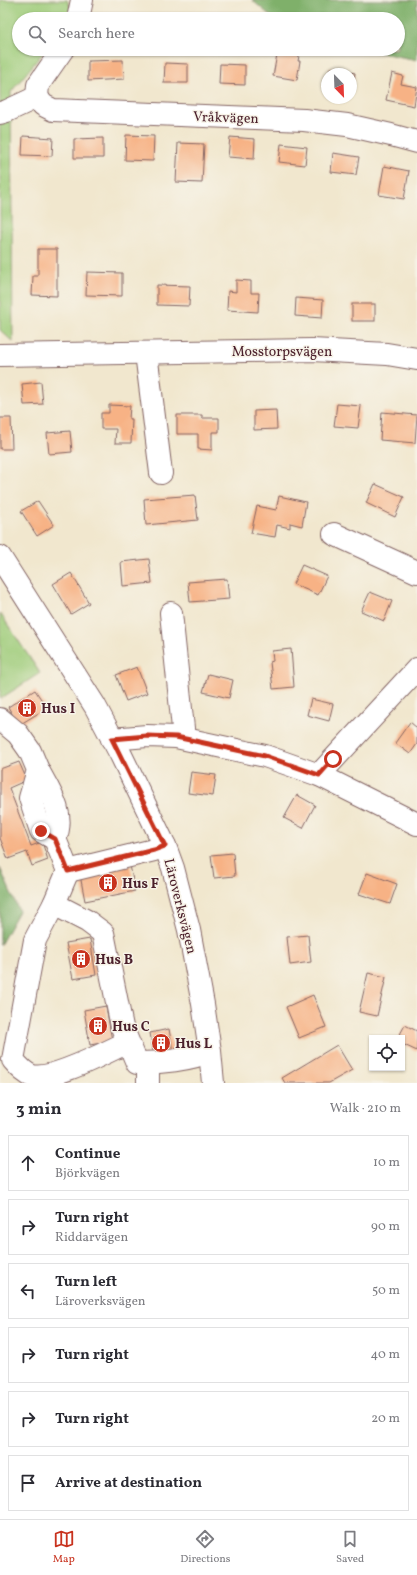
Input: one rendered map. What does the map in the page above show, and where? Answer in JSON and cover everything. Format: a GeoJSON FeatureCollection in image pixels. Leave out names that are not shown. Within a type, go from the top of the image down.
{"type":"FeatureCollection","features":[{"type":"Feature","properties":{"kind":"street"},"geometry":{"type":"LineString","coordinates":[[79,12],[82,0]]}},
{"type":"Feature","properties":{"kind":"street"},"geometry":{"type":"LineString","coordinates":[[0,113],[37,98],[38,85],[58,56]]}},
{"type":"Feature","properties":{"kind":"street","name":"Vråkvägen"},"geometry":{"type":"LineString","coordinates":[[37,98],[43,105],[53,110],[304,120],[347,125],[417,142]]}},
{"type":"Feature","properties":{"kind":"street","name":"Mosstorpsvägen"},"geometry":{"type":"LineString","coordinates":[[0,355],[328,350],[387,354],[417,358]]}},
{"type":"Feature","properties":{"kind":"street"},"geometry":{"type":"LineString","coordinates":[[146,353],[160,473]]}},
{"type":"Feature","properties":{"kind":"street"},"geometry":{"type":"LineString","coordinates":[[334,534],[417,572]]}},
{"type":"Feature","properties":{"kind":"street","name":"Läroverksvägen"},"geometry":{"type":"LineString","coordinates":[[0,557],[95,706],[165,846],[175,876],[189,930],[203,1004],[213,1083]]}},
{"type":"Feature","properties":{"kind":"street"},"geometry":{"type":"LineString","coordinates":[[171,613],[184,738]]}},
{"type":"Feature","properties":{"kind":"street"},"geometry":{"type":"LineString","coordinates":[[319,775],[417,669]]}},
{"type":"Feature","properties":{"kind":"street"},"geometry":{"type":"LineString","coordinates":[[0,719],[18,734],[30,751],[38,770],[30,798],[41,831],[55,839],[68,871],[54,904],[35,940],[13,1060],[21,1069],[33,1076],[56,1074],[72,1076],[128,1042]]}},
{"type":"Feature","properties":{"kind":"street"},"geometry":{"type":"LineString","coordinates":[[112,739],[147,736],[184,738],[265,756],[319,775],[417,824]]}},
{"type":"Feature","properties":{"kind":"street"},"geometry":{"type":"LineString","coordinates":[[68,871],[165,846]]}},
{"type":"Feature","properties":{"kind":"street"},"geometry":{"type":"LineString","coordinates":[[54,904],[87,921],[103,933],[122,1027],[137,1063],[148,1073],[200,1056],[210,1051]]}},
{"type":"Feature","properties":{"kind":"green space"},"geometry":{"type":"Polygon","coordinates":[[[0,0],[67,0],[71,8],[69,12],[12,12],[12,56],[40,56],[11,92],[13,342],[0,330],[0,0]]]}},
{"type":"Feature","properties":{"kind":"green space"},"geometry":{"type":"Polygon","coordinates":[[[252,0],[417,0],[417,60],[397,56],[405,56],[405,12],[266,12],[252,0]]]}},
{"type":"Feature","properties":{"kind":"green space"},"geometry":{"type":"Polygon","coordinates":[[[0,613],[40,673],[0,699],[0,613]]]}},
{"type":"Feature","properties":{"kind":"green space"},"geometry":{"type":"Polygon","coordinates":[[[0,868],[19,911],[0,945],[0,868]]]}},
{"type":"Feature","properties":{"kind":"building"},"geometry":{"type":"Polygon","coordinates":[[[277,56],[299,56],[298,61],[300,61],[297,80],[273,76],[277,56]]]}},
{"type":"Feature","properties":{"kind":"building"},"geometry":{"type":"Polygon","coordinates":[[[123,60],[124,79],[88,81],[88,61],[123,60]]]}},
{"type":"Feature","properties":{"kind":"building"},"geometry":{"type":"Polygon","coordinates":[[[165,63],[188,64],[188,83],[164,83],[165,63]]]}},
{"type":"Feature","properties":{"kind":"building"},"geometry":{"type":"Polygon","coordinates":[[[220,64],[245,65],[245,85],[219,84],[220,64]]]}},
{"type":"Feature","properties":{"kind":"building"},"geometry":{"type":"Polygon","coordinates":[[[392,73],[403,76],[401,84],[417,87],[414,106],[386,100],[392,73]]]}},
{"type":"Feature","properties":{"kind":"building"},"geometry":{"type":"Polygon","coordinates":[[[126,135],[154,136],[153,161],[125,160],[126,135]]]}},
{"type":"Feature","properties":{"kind":"building"},"geometry":{"type":"Polygon","coordinates":[[[23,136],[53,138],[52,156],[22,155],[23,136]]]}},
{"type":"Feature","properties":{"kind":"building"},"geometry":{"type":"Polygon","coordinates":[[[230,137],[255,139],[254,159],[228,157],[230,137]]]}},
{"type":"Feature","properties":{"kind":"building"},"geometry":{"type":"Polygon","coordinates":[[[103,138],[103,158],[74,158],[74,139],[103,138]]]}},
{"type":"Feature","properties":{"kind":"building"},"geometry":{"type":"Polygon","coordinates":[[[178,143],[204,144],[202,183],[176,182],[178,143]]]}},
{"type":"Feature","properties":{"kind":"building"},"geometry":{"type":"Polygon","coordinates":[[[281,144],[307,147],[305,165],[279,162],[281,144]]]}},
{"type":"Feature","properties":{"kind":"building"},"geometry":{"type":"Polygon","coordinates":[[[333,153],[359,157],[356,175],[331,172],[333,153]]]}},
{"type":"Feature","properties":{"kind":"building"},"geometry":{"type":"Polygon","coordinates":[[[384,166],[409,171],[404,199],[379,195],[384,166]]]}},
{"type":"Feature","properties":{"kind":"building"},"geometry":{"type":"Polygon","coordinates":[[[38,249],[57,249],[57,296],[32,295],[33,276],[38,276],[38,249]]]}},
{"type":"Feature","properties":{"kind":"building"},"geometry":{"type":"Polygon","coordinates":[[[87,272],[122,273],[122,296],[86,295],[87,272]]]}},
{"type":"Feature","properties":{"kind":"building"},"geometry":{"type":"Polygon","coordinates":[[[236,280],[251,281],[251,293],[259,293],[258,312],[227,310],[228,291],[236,292],[236,280]]]}},
{"type":"Feature","properties":{"kind":"building"},"geometry":{"type":"Polygon","coordinates":[[[157,285],[190,286],[189,306],[157,305],[157,285]]]}},
{"type":"Feature","properties":{"kind":"building"},"geometry":{"type":"Polygon","coordinates":[[[296,298],[323,300],[322,318],[295,316],[296,298]]]}},
{"type":"Feature","properties":{"kind":"building"},"geometry":{"type":"Polygon","coordinates":[[[352,304],[375,304],[375,321],[352,321],[352,304]]]}},
{"type":"Feature","properties":{"kind":"building"},"geometry":{"type":"Polygon","coordinates":[[[41,382],[43,404],[24,405],[22,384],[41,382]]]}},
{"type":"Feature","properties":{"kind":"building"},"geometry":{"type":"Polygon","coordinates":[[[337,404],[361,406],[358,428],[334,426],[337,404]]]}},
{"type":"Feature","properties":{"kind":"building"},"geometry":{"type":"Polygon","coordinates":[[[109,405],[130,406],[129,419],[132,419],[131,443],[115,443],[116,429],[101,429],[101,413],[109,413],[109,405]]]}},
{"type":"Feature","properties":{"kind":"building"},"geometry":{"type":"Polygon","coordinates":[[[276,410],[277,429],[254,430],[254,411],[276,410]]]}},
{"type":"Feature","properties":{"kind":"building"},"geometry":{"type":"Polygon","coordinates":[[[382,412],[417,415],[415,443],[380,440],[382,412]]]}},
{"type":"Feature","properties":{"kind":"building"},"geometry":{"type":"Polygon","coordinates":[[[177,415],[202,415],[202,418],[219,418],[219,432],[212,432],[212,450],[198,449],[198,434],[177,434],[177,415]]]}},
{"type":"Feature","properties":{"kind":"building"},"geometry":{"type":"Polygon","coordinates":[[[0,418],[11,418],[12,449],[0,449],[0,418]]]}},
{"type":"Feature","properties":{"kind":"building"},"geometry":{"type":"Polygon","coordinates":[[[70,431],[72,452],[49,454],[47,433],[70,431]]]}},
{"type":"Feature","properties":{"kind":"building"},"geometry":{"type":"Polygon","coordinates":[[[375,484],[404,497],[395,517],[366,503],[375,484]]]}},
{"type":"Feature","properties":{"kind":"building"},"geometry":{"type":"Polygon","coordinates":[[[195,495],[198,520],[146,525],[144,499],[195,495]]]}},
{"type":"Feature","properties":{"kind":"building"},"geometry":{"type":"Polygon","coordinates":[[[279,496],[306,502],[302,526],[290,523],[290,528],[277,525],[275,537],[251,533],[257,506],[276,510],[279,496]]]}},
{"type":"Feature","properties":{"kind":"building"},"geometry":{"type":"Polygon","coordinates":[[[38,501],[54,525],[37,536],[21,511],[38,501]]]}},
{"type":"Feature","properties":{"kind":"building"},"geometry":{"type":"Polygon","coordinates":[[[149,559],[152,583],[123,586],[121,562],[149,559]]]}},
{"type":"Feature","properties":{"kind":"building"},"geometry":{"type":"Polygon","coordinates":[[[302,565],[327,576],[318,595],[293,584],[302,565]]]}},
{"type":"Feature","properties":{"kind":"building"},"geometry":{"type":"Polygon","coordinates":[[[71,573],[89,603],[71,614],[53,584],[71,573]]]}},
{"type":"Feature","properties":{"kind":"building"},"geometry":{"type":"Polygon","coordinates":[[[227,579],[229,599],[190,602],[188,582],[227,579]]]}},
{"type":"Feature","properties":{"kind":"building"},"geometry":{"type":"Polygon","coordinates":[[[370,592],[392,601],[384,621],[361,611],[370,592]]]}},
{"type":"Feature","properties":{"kind":"building"},"geometry":{"type":"Polygon","coordinates":[[[291,649],[294,687],[273,689],[270,662],[273,661],[272,651],[291,649]]]}},
{"type":"Feature","properties":{"kind":"building"},"geometry":{"type":"Polygon","coordinates":[[[137,667],[147,693],[126,701],[116,675],[137,667]]]}},
{"type":"Feature","properties":{"kind":"building"},"geometry":{"type":"Polygon","coordinates":[[[208,674],[233,680],[229,698],[203,692],[208,674]]]}},
{"type":"Feature","properties":{"kind":"building","name":"Hus I"},"geometry":{"type":"Polygon","coordinates":[[[35,690],[47,708],[19,725],[8,707],[35,690]]]}},
{"type":"Feature","properties":{"kind":"building"},"geometry":{"type":"Polygon","coordinates":[[[311,699],[333,704],[329,721],[307,715],[311,699]]]}},
{"type":"Feature","properties":{"kind":"building"},"geometry":{"type":"Polygon","coordinates":[[[410,722],[417,728],[417,744],[410,754],[395,743],[410,722]]]}},
{"type":"Feature","properties":{"kind":"building"},"geometry":{"type":"Polygon","coordinates":[[[19,762],[27,780],[9,788],[31,846],[42,842],[48,860],[32,866],[27,852],[8,859],[0,838],[0,769],[19,762]]]}},
{"type":"Feature","properties":{"kind":"building"},"geometry":{"type":"Polygon","coordinates":[[[191,772],[216,775],[213,796],[188,793],[191,772]]]}},
{"type":"Feature","properties":{"kind":"building"},"geometry":{"type":"Polygon","coordinates":[[[297,795],[315,805],[303,828],[284,818],[297,795]]]}},
{"type":"Feature","properties":{"kind":"building"},"geometry":{"type":"Polygon","coordinates":[[[233,853],[235,876],[214,878],[211,855],[233,853]]]}},
{"type":"Feature","properties":{"kind":"building","name":"Hus F"},"geometry":{"type":"Polygon","coordinates":[[[130,865],[135,891],[85,901],[80,875],[130,865]]]}},
{"type":"Feature","properties":{"kind":"building"},"geometry":{"type":"Polygon","coordinates":[[[367,873],[397,884],[390,904],[359,894],[367,873]]]}},
{"type":"Feature","properties":{"kind":"building"},"geometry":{"type":"Polygon","coordinates":[[[308,935],[311,962],[290,965],[287,937],[308,935]]]}},
{"type":"Feature","properties":{"kind":"building","name":"Hus B"},"geometry":{"type":"Polygon","coordinates":[[[90,939],[96,975],[73,979],[66,943],[90,939]]]}},
{"type":"Feature","properties":{"kind":"building"},"geometry":{"type":"Polygon","coordinates":[[[368,973],[386,977],[377,1016],[359,1012],[368,973]]]}},
{"type":"Feature","properties":{"kind":"building"},"geometry":{"type":"Polygon","coordinates":[[[313,995],[326,1027],[299,1038],[286,1007],[313,995]]]}},
{"type":"Feature","properties":{"kind":"building","name":"Hus C"},"geometry":{"type":"Polygon","coordinates":[[[106,1006],[112,1041],[90,1045],[84,1010],[106,1006]]]}},
{"type":"Feature","properties":{"kind":"building"},"geometry":{"type":"Polygon","coordinates":[[[405,1025],[417,1031],[417,1051],[405,1045],[405,1035],[400,1035],[405,1025]]]}},
{"type":"Feature","properties":{"kind":"building","name":"Hus L"},"geometry":{"type":"Polygon","coordinates":[[[169,1029],[173,1052],[154,1056],[150,1033],[169,1029]]]}},
{"type":"Feature","properties":{"kind":"building"},"geometry":{"type":"Polygon","coordinates":[[[337,1045],[352,1070],[329,1083],[285,1083],[282,1078],[337,1045]]]}},
{"type":"Feature","properties":{"kind":"place","name":"Hus I"},"geometry":{"type":"Point","coordinates":[27,708]}},
{"type":"Feature","properties":{"kind":"place","name":"Hus F"},"geometry":{"type":"Point","coordinates":[108,883]}},
{"type":"Feature","properties":{"kind":"place","name":"Hus B"},"geometry":{"type":"Point","coordinates":[81,959]}},
{"type":"Feature","properties":{"kind":"place","name":"Hus C"},"geometry":{"type":"Point","coordinates":[98,1026]}},
{"type":"Feature","properties":{"kind":"place","name":"Hus L"},"geometry":{"type":"Point","coordinates":[161,1043]}},
{"type":"Feature","properties":{"kind":"route"},"geometry":{"type":"LineString","coordinates":[[41,831],[55,839],[68,871],[165,846],[112,739],[147,736],[176,737],[265,756],[319,775],[333,759]]}}]}
